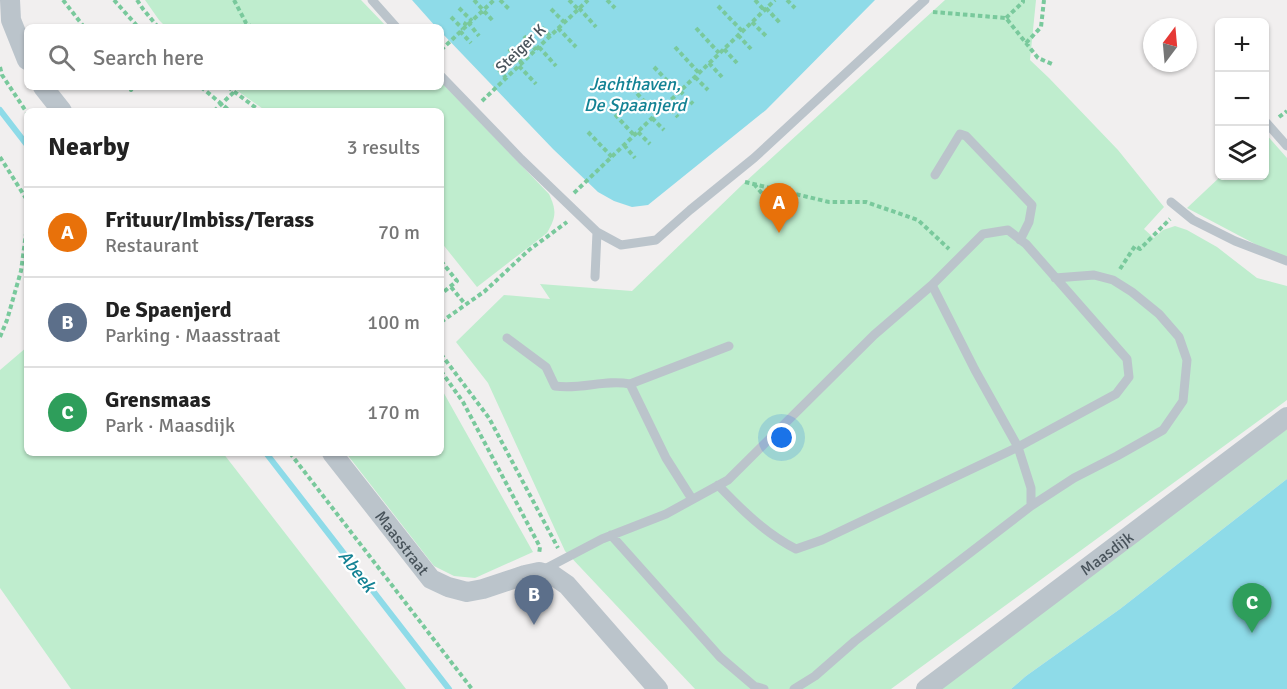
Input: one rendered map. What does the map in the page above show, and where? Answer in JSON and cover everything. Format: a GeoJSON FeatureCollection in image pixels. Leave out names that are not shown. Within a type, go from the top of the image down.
{"type":"FeatureCollection","features":[{"type":"Feature","properties":{"kind":"street"},"geometry":{"type":"LineString","coordinates":[[10,0],[11,20],[24,52]]}},
{"type":"Feature","properties":{"kind":"street"},"geometry":{"type":"LineString","coordinates":[[45,90],[60,108]]}},
{"type":"Feature","properties":{"kind":"street","name":"Maasdijk"},"geometry":{"type":"LineString","coordinates":[[926,689],[1287,417]]}},
{"type":"Feature","properties":{"kind":"street","name":"Maasstraat"},"geometry":{"type":"LineString","coordinates":[[334,456],[431,579],[466,592],[539,572]]}},
{"type":"Feature","properties":{"kind":"street"},"geometry":{"type":"LineString","coordinates":[[539,572],[554,576],[567,585],[658,689]]}},
{"type":"Feature","properties":{"kind":"lane"},"geometry":{"type":"LineString","coordinates":[[372,0],[393,24]]}},
{"type":"Feature","properties":{"kind":"lane"},"geometry":{"type":"LineString","coordinates":[[444,79],[520,159],[597,232],[621,245],[656,240],[754,158],[925,0]]}},
{"type":"Feature","properties":{"kind":"lane"},"geometry":{"type":"LineString","coordinates":[[1269,126],[1287,146]]}},
{"type":"Feature","properties":{"kind":"lane"},"geometry":{"type":"LineString","coordinates":[[935,175],[960,134],[966,136],[1032,205],[1029,222],[1020,240]]}},
{"type":"Feature","properties":{"kind":"lane"},"geometry":{"type":"LineString","coordinates":[[1171,202],[1193,220],[1235,241],[1287,261]]}},
{"type":"Feature","properties":{"kind":"lane"},"geometry":{"type":"LineString","coordinates":[[539,572],[611,535],[666,514],[692,499],[718,485],[728,480],[874,335],[932,285],[983,234],[1008,230],[1020,240],[1126,359],[1128,377],[1116,394],[1018,447],[822,540],[796,549],[776,538],[740,508],[718,485]]}},
{"type":"Feature","properties":{"kind":"lane"},"geometry":{"type":"LineString","coordinates":[[595,277],[597,232]]}},
{"type":"Feature","properties":{"kind":"lane"},"geometry":{"type":"LineString","coordinates":[[794,689],[814,676],[855,641],[1031,506],[1074,478],[1163,430],[1183,401],[1187,360],[1179,337],[1159,314],[1113,280],[1094,275],[1055,278]]}},
{"type":"Feature","properties":{"kind":"lane"},"geometry":{"type":"LineString","coordinates":[[932,285],[975,370],[1018,447],[1031,488],[1031,506]]}},
{"type":"Feature","properties":{"kind":"lane"},"geometry":{"type":"LineString","coordinates":[[507,338],[546,367],[555,386],[567,388],[618,381],[630,384],[729,346]]}},
{"type":"Feature","properties":{"kind":"lane"},"geometry":{"type":"LineString","coordinates":[[630,384],[666,458],[692,499]]}},
{"type":"Feature","properties":{"kind":"lane"},"geometry":{"type":"LineString","coordinates":[[611,535],[720,657],[754,686],[764,689]]}},
{"type":"Feature","properties":{"kind":"path"},"geometry":{"type":"LineString","coordinates":[[63,0],[82,24]]}},
{"type":"Feature","properties":{"kind":"path"},"geometry":{"type":"LineString","coordinates":[[114,0],[135,24]]}},
{"type":"Feature","properties":{"kind":"path"},"geometry":{"type":"LineString","coordinates":[[137,0],[155,24]]}},
{"type":"Feature","properties":{"kind":"path"},"geometry":{"type":"LineString","coordinates":[[234,0],[248,24]]}},
{"type":"Feature","properties":{"kind":"path"},"geometry":{"type":"LineString","coordinates":[[474,0],[494,21]]}},
{"type":"Feature","properties":{"kind":"path"},"geometry":{"type":"LineString","coordinates":[[444,47],[494,0]]}},
{"type":"Feature","properties":{"kind":"path"},"geometry":{"type":"LineString","coordinates":[[500,0],[508,9]]}},
{"type":"Feature","properties":{"kind":"path"},"geometry":{"type":"LineString","coordinates":[[569,0],[583,4],[596,27]]}},
{"type":"Feature","properties":{"kind":"path"},"geometry":{"type":"LineString","coordinates":[[608,0],[615,8]]}},
{"type":"Feature","properties":{"kind":"path"},"geometry":{"type":"LineString","coordinates":[[754,0],[780,23]]}},
{"type":"Feature","properties":{"kind":"path"},"geometry":{"type":"LineString","coordinates":[[586,181],[775,0]]}},
{"type":"Feature","properties":{"kind":"path"},"geometry":{"type":"LineString","coordinates":[[787,0],[795,8]]}},
{"type":"Feature","properties":{"kind":"path"},"geometry":{"type":"LineString","coordinates":[[914,11],[1006,18],[1023,0]]}},
{"type":"Feature","properties":{"kind":"path"},"geometry":{"type":"LineString","coordinates":[[1026,44],[1041,27],[1044,0]]}},
{"type":"Feature","properties":{"kind":"path","name":"Steiger K"},"geometry":{"type":"LineString","coordinates":[[495,89],[583,4]]}},
{"type":"Feature","properties":{"kind":"path"},"geometry":{"type":"LineString","coordinates":[[718,6],[742,31]]}},
{"type":"Feature","properties":{"kind":"path"},"geometry":{"type":"LineString","coordinates":[[459,8],[471,43]]}},
{"type":"Feature","properties":{"kind":"path"},"geometry":{"type":"LineString","coordinates":[[551,9],[564,22]]}},
{"type":"Feature","properties":{"kind":"path"},"geometry":{"type":"LineString","coordinates":[[451,17],[479,36]]}},
{"type":"Feature","properties":{"kind":"path"},"geometry":{"type":"LineString","coordinates":[[1006,18],[1038,58],[1052,64]]}},
{"type":"Feature","properties":{"kind":"path"},"geometry":{"type":"LineString","coordinates":[[537,22],[550,36]]}},
{"type":"Feature","properties":{"kind":"path"},"geometry":{"type":"LineString","coordinates":[[752,22],[766,36]]}},
{"type":"Feature","properties":{"kind":"path"},"geometry":{"type":"LineString","coordinates":[[558,28],[576,47]]}},
{"type":"Feature","properties":{"kind":"path"},"geometry":{"type":"LineString","coordinates":[[696,28],[719,53]]}},
{"type":"Feature","properties":{"kind":"path"},"geometry":{"type":"LineString","coordinates":[[738,35],[751,49]]}},
{"type":"Feature","properties":{"kind":"path"},"geometry":{"type":"LineString","coordinates":[[524,36],[556,66]]}},
{"type":"Feature","properties":{"kind":"path"},"geometry":{"type":"LineString","coordinates":[[675,47],[699,73]]}},
{"type":"Feature","properties":{"kind":"path"},"geometry":{"type":"LineString","coordinates":[[509,49],[536,84]]}},
{"type":"Feature","properties":{"kind":"path"},"geometry":{"type":"LineString","coordinates":[[724,49],[737,63]]}},
{"type":"Feature","properties":{"kind":"path"},"geometry":{"type":"LineString","coordinates":[[709,63],[722,77]]}},
{"type":"Feature","properties":{"kind":"path"},"geometry":{"type":"LineString","coordinates":[[494,64],[507,78]]}},
{"type":"Feature","properties":{"kind":"path"},"geometry":{"type":"LineString","coordinates":[[0,67],[2,75],[24,108]]}},
{"type":"Feature","properties":{"kind":"path"},"geometry":{"type":"LineString","coordinates":[[654,67],[693,104]]}},
{"type":"Feature","properties":{"kind":"path"},"geometry":{"type":"LineString","coordinates":[[695,77],[708,90]]}},
{"type":"Feature","properties":{"kind":"path"},"geometry":{"type":"LineString","coordinates":[[632,88],[656,114]]}},
{"type":"Feature","properties":{"kind":"path"},"geometry":{"type":"LineString","coordinates":[[205,90],[226,108]]}},
{"type":"Feature","properties":{"kind":"path"},"geometry":{"type":"LineString","coordinates":[[232,90],[256,108]]}},
{"type":"Feature","properties":{"kind":"path"},"geometry":{"type":"LineString","coordinates":[[216,108],[234,92]]}},
{"type":"Feature","properties":{"kind":"path"},"geometry":{"type":"LineString","coordinates":[[666,104],[678,117]]}},
{"type":"Feature","properties":{"kind":"path"},"geometry":{"type":"LineString","coordinates":[[610,109],[650,144]]}},
{"type":"Feature","properties":{"kind":"path"},"geometry":{"type":"LineString","coordinates":[[652,118],[664,130]]}},
{"type":"Feature","properties":{"kind":"path"},"geometry":{"type":"LineString","coordinates":[[588,132],[612,157]]}},
{"type":"Feature","properties":{"kind":"path"},"geometry":{"type":"LineString","coordinates":[[624,146],[635,158]]}},
{"type":"Feature","properties":{"kind":"path"},"geometry":{"type":"LineString","coordinates":[[0,157],[24,195]]}},
{"type":"Feature","properties":{"kind":"path"},"geometry":{"type":"LineString","coordinates":[[730,178],[829,202],[866,202],[918,220],[959,258]]}},
{"type":"Feature","properties":{"kind":"path"},"geometry":{"type":"LineString","coordinates":[[754,184],[778,212]]}},
{"type":"Feature","properties":{"kind":"path"},"geometry":{"type":"LineString","coordinates":[[444,320],[485,291],[529,250],[578,214]]}},
{"type":"Feature","properties":{"kind":"path"},"geometry":{"type":"LineString","coordinates":[[1113,280],[1135,246],[1140,249],[1169,221]]}},
{"type":"Feature","properties":{"kind":"path"},"geometry":{"type":"LineString","coordinates":[[0,337],[21,271],[24,248]]}},
{"type":"Feature","properties":{"kind":"path"},"geometry":{"type":"LineString","coordinates":[[444,265],[457,281],[444,292]]}},
{"type":"Feature","properties":{"kind":"path"},"geometry":{"type":"LineString","coordinates":[[451,287],[465,304]]}},
{"type":"Feature","properties":{"kind":"path"},"geometry":{"type":"LineString","coordinates":[[444,358],[489,418],[564,559]]}},
{"type":"Feature","properties":{"kind":"path"},"geometry":{"type":"LineString","coordinates":[[444,375],[463,402],[540,547],[539,572]]}},
{"type":"Feature","properties":{"kind":"path"},"geometry":{"type":"LineString","coordinates":[[292,456],[472,689]]}},
{"type":"Feature","properties":{"kind":"green space"},"geometry":{"type":"Polygon","coordinates":[[[145,0],[361,0],[384,24],[163,24],[145,0]]]}},
{"type":"Feature","properties":{"kind":"green space"},"geometry":{"type":"Polygon","coordinates":[[[945,0],[1036,0],[1030,60],[1118,150],[1164,207],[1144,229],[1154,238],[1163,230],[1175,226],[1187,230],[1217,247],[1257,278],[1287,286],[1287,400],[891,689],[695,689],[565,551],[488,383],[456,342],[504,295],[550,299],[540,284],[632,291],[743,184],[945,0]]]}},
{"type":"Feature","properties":{"kind":"green space"},"geometry":{"type":"Polygon","coordinates":[[[444,85],[549,194],[554,218],[547,233],[477,287],[444,246],[444,108],[262,108],[236,90],[444,90],[444,85]]]}},
{"type":"Feature","properties":{"kind":"green space"},"geometry":{"type":"Polygon","coordinates":[[[1269,138],[1287,158],[1287,257],[1272,253],[1187,208],[1217,180],[1269,180],[1269,138]]]}},
{"type":"Feature","properties":{"kind":"green space"},"geometry":{"type":"Polygon","coordinates":[[[24,350],[24,456],[225,456],[406,689],[71,689],[0,588],[0,370],[24,350]]]}},
{"type":"Feature","properties":{"kind":"green space"},"geometry":{"type":"Polygon","coordinates":[[[444,393],[533,552],[475,578],[454,576],[434,566],[348,456],[444,456],[444,393]]]}},
{"type":"Feature","properties":{"kind":"green space"},"geometry":{"type":"Polygon","coordinates":[[[1287,429],[1287,479],[1120,609],[1011,689],[934,689],[1287,429]]]}},
{"type":"Feature","properties":{"kind":"water","name":"Jachthaven, De Spaanjerd"},"geometry":{"type":"Polygon","coordinates":[[[412,0],[875,0],[766,110],[648,205],[632,207],[598,192],[553,149],[444,35],[444,24],[433,24],[412,0]]]}},
{"type":"Feature","properties":{"kind":"water"},"geometry":{"type":"Polygon","coordinates":[[[1287,479],[1287,689],[1011,689],[1120,609],[1287,479]]]}},
{"type":"Feature","properties":{"kind":"waterway","name":"Abeek"},"geometry":{"type":"LineString","coordinates":[[0,110],[24,141]]}},
{"type":"Feature","properties":{"kind":"waterway","name":"Abeek"},"geometry":{"type":"LineString","coordinates":[[268,456],[449,689]]}},
{"type":"Feature","properties":{"kind":"place","name":"Frituur/Imbiss/Terass"},"geometry":{"type":"Point","coordinates":[779,233]}},
{"type":"Feature","properties":{"kind":"place","name":"De Spaenjerd"},"geometry":{"type":"Point","coordinates":[534,625]}},
{"type":"Feature","properties":{"kind":"place","name":"Grensmaas"},"geometry":{"type":"Point","coordinates":[1252,633]}}]}
